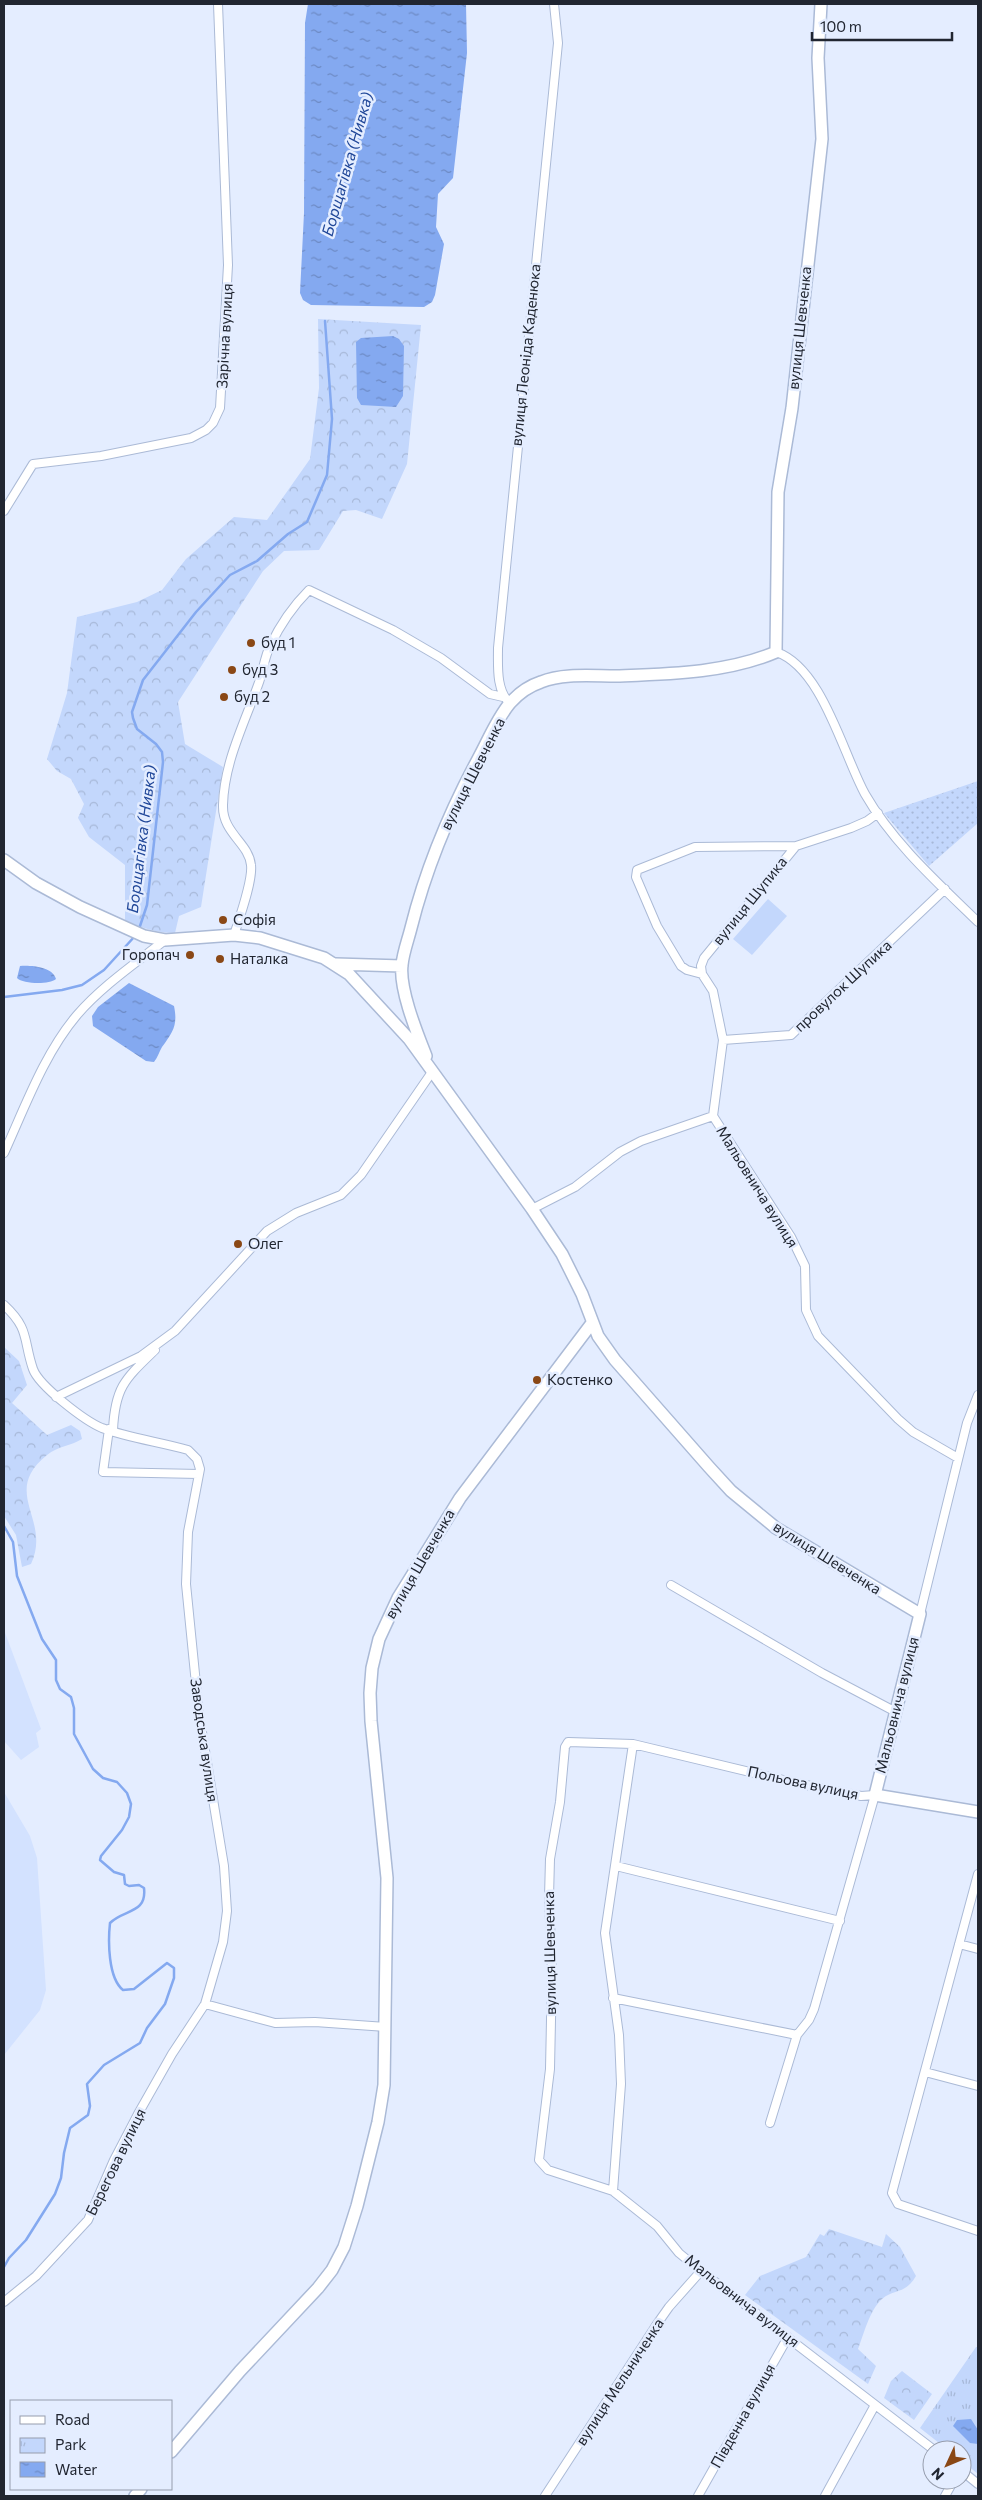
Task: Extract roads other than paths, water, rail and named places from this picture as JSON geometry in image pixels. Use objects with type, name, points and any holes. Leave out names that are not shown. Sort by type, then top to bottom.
[{"type":"street","name":"Зарічна вулиця","points":[[4,511],[33,464],[101,456],[191,438],[206,430],[213,423],[220,408],[228,265],[218,4]]},
{"type":"street","name":"вулиця Леоніда Каденюка","points":[[507,700],[499,675],[498,648],[558,43],[554,4]]},
{"type":"street","name":"вулиця Шевченка","points":[[432,1072],[407,998],[402,966],[419,896],[435,850],[458,796],[497,723],[507,700],[542,681],[570,677],[659,674],[726,667],[757,660],[776,652],[778,492],[795,382],[822,139],[818,58],[821,4]]},
{"type":"street","points":[[234,935],[251,865],[244,849],[228,827],[224,817],[223,805],[228,769],[237,739],[264,670],[269,648],[294,606],[309,590],[393,630],[441,658],[490,694],[507,700]]},
{"type":"street","points":[[776,652],[798,664],[809,677],[865,794],[878,813],[915,858],[978,922]]},
{"type":"street","name":"вулиця Шупика","points":[[702,974],[701,966],[704,958],[796,846],[851,828],[867,821],[878,813]]},
{"type":"street","points":[[532,1208],[575,1187],[620,1152],[642,1141],[713,1116],[723,1040],[713,990],[702,974],[687,970],[681,966],[657,926],[636,877],[637,870],[695,847],[796,846]]},
{"type":"street","name":"вулиця Шевченка","points":[[4,860],[36,883],[124,928],[144,936],[165,940],[234,935],[287,944],[336,964],[402,966]]},
{"type":"street","name":"провулок Шупика","points":[[723,1040],[791,1035],[945,889]]},
{"type":"street","points":[[4,1153],[58,1042],[76,1016],[95,997],[165,940]]},
{"type":"street","name":"вулиця Шевченка","points":[[336,964],[380,1006],[409,1039],[532,1208],[573,1276],[592,1323],[615,1360],[731,1491],[776,1528],[920,1614]]},
{"type":"street","points":[[4,1305],[19,1322],[25,1333],[33,1370],[56,1397],[101,1428],[111,1430],[188,1450],[197,1459],[199,1474],[102,1472],[111,1430],[116,1396],[123,1383],[175,1331],[267,1231],[284,1219],[329,1200],[348,1189],[360,1175],[432,1072]]},
{"type":"street","name":"Мальовнича вулиця","points":[[713,1116],[791,1237],[805,1266],[806,1310],[818,1336],[905,1426],[958,1458]]},
{"type":"street","name":"вулиця Шевченка","points":[[172,2451],[240,2371],[318,2288],[332,2270],[344,2247],[358,2206],[378,2122],[384,2085],[387,1878],[371,1721],[370,1693],[372,1668],[380,1639],[398,1598],[460,1498],[592,1323]]},
{"type":"street","points":[[56,1397],[140,1356],[175,1331]]},
{"type":"street","points":[[920,1614],[967,1423],[978,1395]]},
{"type":"street","name":"Заводська вулиця","points":[[199,1474],[188,1532],[186,1584],[199,1714],[224,1866],[227,1911],[223,1942],[205,2004]]},
{"type":"street","points":[[671,1585],[822,1673],[896,1712]]},
{"type":"street","name":"Мальовнича вулиця","points":[[875,1795],[920,1614]]},
{"type":"street","name":"вулиця Шевченка","points":[[546,2109],[552,2022],[550,1859],[560,1802],[565,1747],[570,1741]]},
{"type":"street","name":"Польова вулиця","points":[[570,1741],[633,1744],[796,1783],[862,1796],[875,1795],[814,2009],[809,2020],[797,2035],[770,2123]]},
{"type":"street","points":[[613,2191],[621,2084],[620,2035],[613,1998],[605,1933],[633,1744]]},
{"type":"street","points":[[875,1795],[978,1812]]},
{"type":"street","points":[[616,1866],[840,1921]]},
{"type":"street","points":[[978,1874],[893,2197],[898,2204],[978,2231]]},
{"type":"street","points":[[959,1944],[978,1949]]},
{"type":"street","points":[[613,1998],[797,2035]]},
{"type":"street","points":[[205,2004],[275,2023],[315,2022],[386,2027]]},
{"type":"street","name":"Берегова вулиця","points":[[4,2302],[36,2276],[88,2220],[114,2160],[138,2114],[172,2054],[205,2004]]},
{"type":"street","points":[[925,2072],[978,2086]]},
{"type":"street","name":"Мальовнича вулиця","points":[[546,2109],[538,2153],[543,2166],[558,2174],[613,2191],[657,2226],[679,2253],[701,2271],[922,2441]]},
{"type":"street","name":"вулиця Мельниченка","points":[[546,2496],[657,2324],[669,2307],[701,2271]]},
{"type":"street","name":"Південна вулиця","points":[[698,2496],[788,2337]]},
{"type":"street","points":[[824,2496],[875,2405]]},
{"type":"water","points":[[308,4],[466,4],[467,53],[453,178],[438,194],[436,227],[444,244],[435,295],[432,302],[424,307],[311,305],[303,300],[300,293],[304,213],[305,23]]},
{"type":"water","points":[[393,336],[399,339],[404,346],[403,396],[396,407],[361,405],[357,398],[356,342],[361,338]]},
{"type":"water","points":[[20,966],[46,969],[56,979],[42,983],[30,983],[20,980],[17,978]]},
{"type":"water","points":[[129,983],[174,1006],[174,1028],[154,1062],[146,1061],[93,1026],[92,1016],[98,1007]]},
{"type":"water","points":[[971,2419],[978,2430],[978,2444],[972,2443],[972,2440],[967,2440],[953,2426],[957,2420]]},
{"type":"waterway","name":"Борщагівка (Нивка)","points":[[139,929],[147,905],[163,762],[162,752],[156,744],[137,729],[132,712],[143,680],[196,612],[230,575],[257,561],[288,534],[307,522],[327,475],[332,419],[325,321]]},
{"type":"waterway","name":"Борщагівка (Нивка)","points":[[4,997],[62,990],[82,985],[104,970],[135,936]]},
{"type":"waterway","name":"Борщагівка (Нивка)","points":[[4,1526],[13,1542],[17,1576],[42,1639],[56,1660],[56,1680],[60,1689],[71,1697],[74,1708],[74,1734],[93,1769],[103,1778],[117,1782],[127,1793],[131,1804],[129,1817],[122,1830],[101,1856],[100,1860],[114,1872],[124,1875],[125,1884],[129,1886],[139,1885],[144,1888],[144,1896],[138,1907],[110,1923],[109,1949],[114,1977],[123,1990],[134,1989],[167,1963],[174,1968],[174,1978],[165,2004],[147,2028],[140,2043],[104,2065],[87,2084],[90,2106],[88,2115],[70,2128],[61,2178],[55,2194],[26,2240],[9,2258],[4,2267]]},
{"type":"place","name":"буд 1","points":[[251,643]]},
{"type":"place","name":"буд 3","points":[[232,670]]},
{"type":"place","name":"буд 2","points":[[224,697]]},
{"type":"place","name":"Софія","points":[[223,920]]},
{"type":"place","name":"Горопач","points":[[190,955]]},
{"type":"place","name":"Наталка","points":[[220,959]]},
{"type":"place","name":"Олег","points":[[238,1244]]},
{"type":"place","name":"Костенко","points":[[537,1380]]}]
